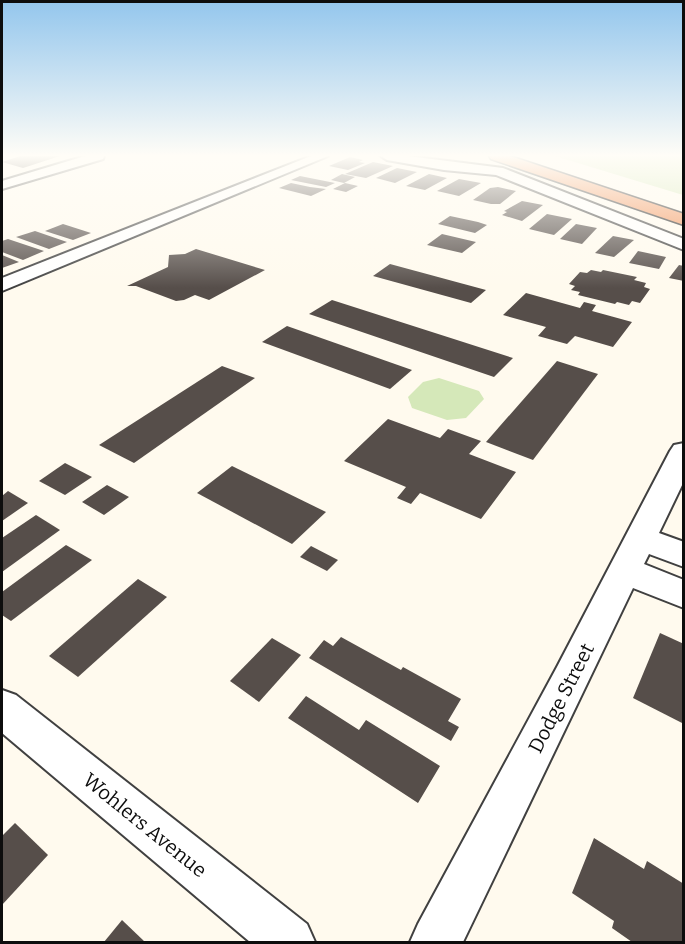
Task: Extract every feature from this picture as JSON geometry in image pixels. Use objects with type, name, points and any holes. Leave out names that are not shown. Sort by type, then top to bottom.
[{"type":"highway","points":[[619,200],[684,220]]},
{"type":"highway","points":[[666,200],[684,206]]},
{"type":"street","points":[[2,285],[213,200]]},
{"type":"street","points":[[581,200],[684,245]]},
{"type":"street","name":"Dodge Street","points":[[436,942],[684,451]]},
{"type":"street","points":[[633,554],[684,555]]},
{"type":"street","points":[[633,554],[684,595]]},
{"type":"street","name":"Wohlers Avenue","points":[[2,708],[289,942]]},
{"type":"green space","points":[[439,378],[479,391],[484,399],[466,418],[447,420],[412,408],[408,397],[423,382]]},
{"type":"building","points":[[473,200],[505,200],[500,204]]},
{"type":"building","points":[[522,201],[543,205],[522,221],[502,215],[507,212],[504,211]]},
{"type":"building","points":[[547,214],[572,219],[554,235],[529,229]]},
{"type":"building","points":[[450,216],[487,225],[475,233],[438,224]]},
{"type":"building","points":[[63,224],[91,233],[73,240],[45,231]]},
{"type":"building","points":[[576,224],[597,228],[582,244],[560,239]]},
{"type":"building","points":[[35,231],[67,242],[49,249],[16,237]]},
{"type":"building","points":[[442,234],[476,242],[462,253],[427,245]]},
{"type":"building","points":[[613,236],[634,240],[614,257],[595,253]]},
{"type":"building","points":[[8,239],[44,251],[23,260],[2,252],[2,241]]},
{"type":"building","points":[[196,249],[265,270],[209,300],[195,295],[176,301],[136,286],[127,286],[168,267],[169,255],[185,254]]},
{"type":"building","points":[[638,251],[666,257],[659,269],[629,263]]},
{"type":"building","points":[[2,255],[19,262],[2,268]]},
{"type":"building","points":[[390,264],[486,290],[471,303],[373,276]]},
{"type":"building","points":[[679,265],[684,266],[684,281],[669,278]]},
{"type":"building","points":[[591,270],[601,272],[603,270],[637,277],[634,280],[646,283],[644,287],[650,289],[640,303],[632,301],[629,305],[578,295],[580,292],[571,290],[575,286],[569,284],[580,272],[587,273]]},
{"type":"building","points":[[526,293],[580,308],[584,302],[596,305],[592,311],[632,322],[613,347],[575,336],[567,344],[538,336],[546,327],[503,315]]},
{"type":"building","points":[[332,300],[513,358],[494,377],[309,314]]},
{"type":"building","points":[[287,326],[412,370],[390,389],[262,342]]},
{"type":"building","points":[[557,361],[598,374],[533,460],[486,442]]},
{"type":"building","points":[[222,366],[255,378],[134,463],[99,445]]},
{"type":"building","points":[[388,419],[440,438],[448,429],[481,441],[469,454],[516,472],[481,519],[420,493],[411,504],[397,498],[406,487],[344,461]]},
{"type":"building","points":[[65,463],[92,477],[65,495],[39,481]]},
{"type":"building","points":[[232,466],[326,512],[292,544],[197,493]]},
{"type":"building","points":[[107,485],[129,497],[104,515],[82,502]]},
{"type":"building","points":[[8,491],[28,503],[2,521],[2,496]]},
{"type":"building","points":[[36,515],[60,530],[2,572],[2,538]]},
{"type":"building","points":[[66,545],[92,560],[11,621],[2,615],[2,592]]},
{"type":"building","points":[[311,546],[338,560],[327,571],[300,557]]},
{"type":"building","points":[[138,579],[167,597],[78,677],[49,656]]},
{"type":"building","points":[[660,633],[684,644],[684,724],[633,698]]},
{"type":"building","points":[[341,637],[401,670],[403,667],[461,699],[448,721],[459,727],[451,741],[309,658],[324,640],[333,646]]},
{"type":"building","points":[[272,638],[301,655],[259,702],[230,681]]},
{"type":"building","points":[[306,696],[359,730],[366,720],[440,766],[418,803],[288,718]]},
{"type":"building","points":[[15,823],[48,855],[2,905],[2,836]]},
{"type":"building","points":[[594,838],[644,869],[647,861],[684,884],[684,942],[632,942],[612,928],[614,921],[572,893]]},
{"type":"building","points":[[122,920],[145,942],[104,942]]}]
